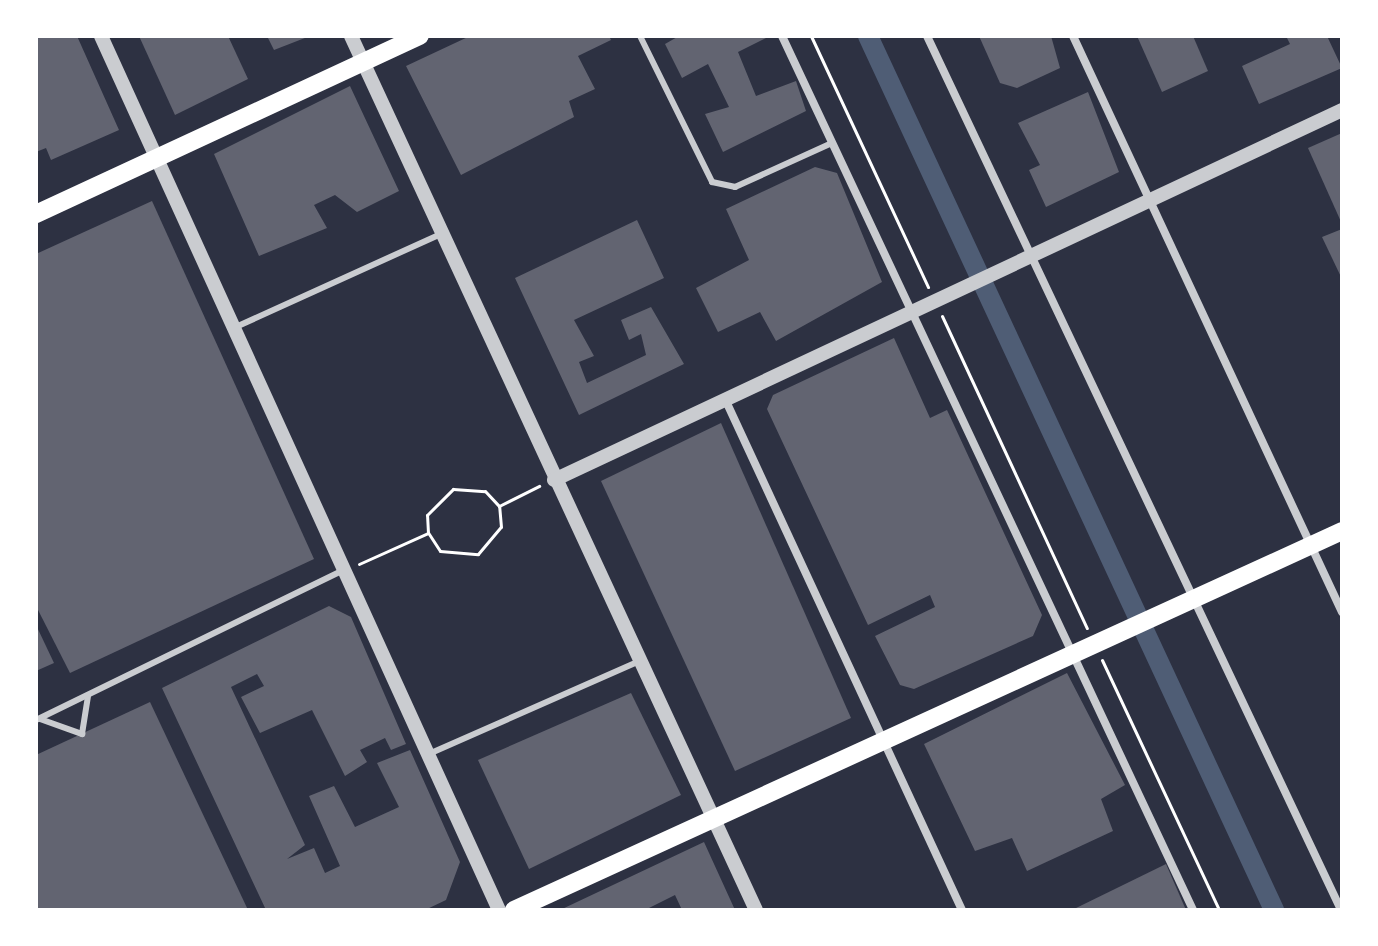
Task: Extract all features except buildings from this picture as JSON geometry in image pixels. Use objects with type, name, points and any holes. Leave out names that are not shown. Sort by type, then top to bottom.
[{"type":"main road","points":[[36,214],[420,36]]},
{"type":"main road","points":[[514,910],[1071,651],[1342,531]]},
{"type":"street","points":[[101,36],[349,568],[499,910]]},
{"type":"street","points":[[351,36],[439,235],[756,910]]},
{"type":"street","points":[[782,36],[1193,910]]},
{"type":"street","points":[[927,36],[1341,910]]},
{"type":"street","points":[[1073,36],[1342,612]]},
{"type":"street","points":[[554,480],[1342,110]]},
{"type":"street","points":[[725,398],[962,910]]},
{"type":"lane","points":[[640,36],[712,182],[735,187],[832,143]]},
{"type":"lane","points":[[238,326],[439,235]]},
{"type":"lane","points":[[38,720],[349,568]]},
{"type":"lane","points":[[431,753],[640,661]]},
{"type":"lane","points":[[38,720],[82,734],[88,696]]},
{"type":"path","points":[[811,36],[1219,910]]},
{"type":"path","points":[[499,506],[554,480]]},
{"type":"path","points":[[453,489],[485,491],[499,506],[501,527],[478,554],[440,551],[428,533],[427,515],[453,489]]},
{"type":"path","points":[[349,568],[428,533]]},
{"type":"waterway","points":[[868,36],[1274,910]]}]
